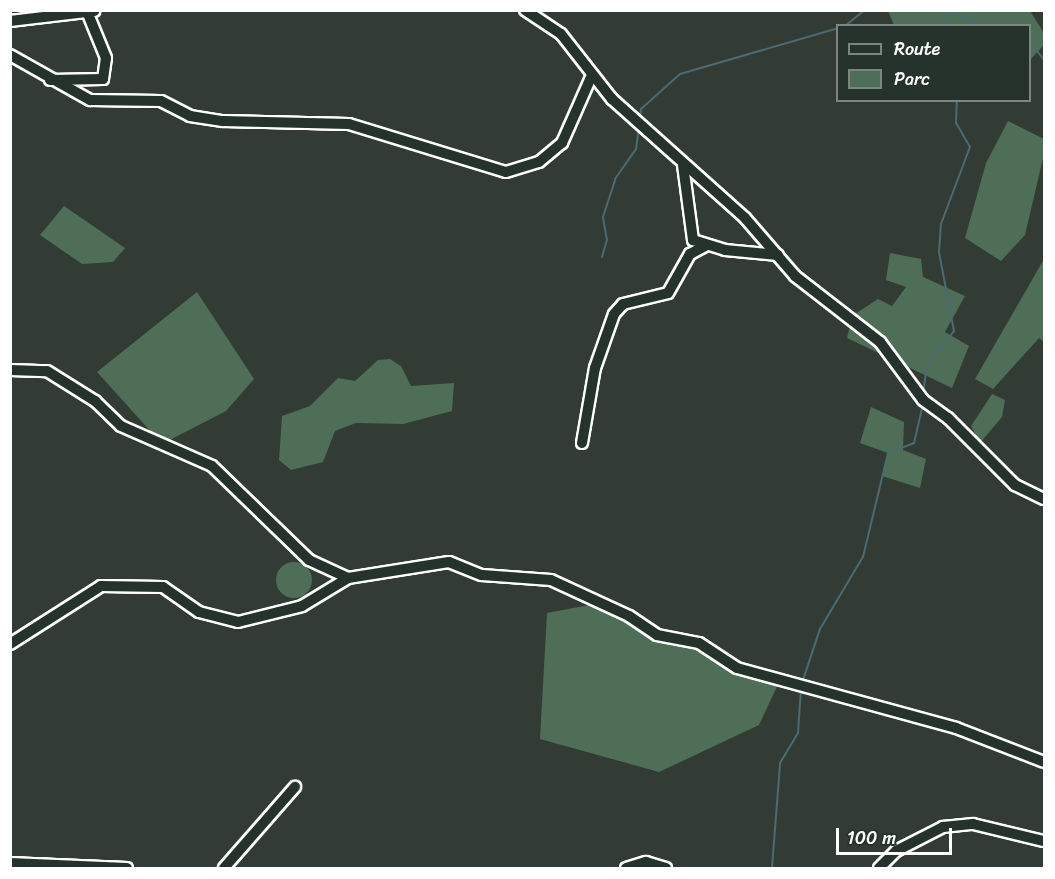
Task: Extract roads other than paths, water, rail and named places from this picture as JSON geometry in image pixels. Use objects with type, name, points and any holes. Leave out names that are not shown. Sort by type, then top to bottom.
[{"type":"street","points":[[525,10],[561,34],[592,75],[778,255],[800,281],[880,342],[923,400],[948,418],[1000,471],[1044,499]]},
{"type":"street","points":[[10,21],[92,12],[106,58],[103,80],[49,80]]},
{"type":"street","points":[[10,55],[49,80],[90,100],[160,101],[190,116],[349,124],[506,172],[538,162],[562,143],[592,75]]},
{"type":"street","points":[[681,159],[688,235],[705,246],[778,255]]},
{"type":"street","points":[[582,443],[593,375],[614,314],[623,304],[668,293],[690,254],[705,246]]},
{"type":"street","points":[[10,370],[47,371],[95,401],[121,426],[212,466],[309,560],[348,578]]},
{"type":"street","points":[[10,644],[101,586],[163,587],[199,612],[238,622],[303,606],[348,578],[388,575],[433,561],[482,575],[541,578],[629,616],[657,635],[699,643],[737,668],[956,728],[1044,762]]},
{"type":"street","points":[[224,868],[295,787]]},
{"type":"street","points":[[879,868],[896,851],[943,827],[973,824],[1044,841]]},
{"type":"street","points":[[10,862],[127,868]]},
{"type":"street","points":[[626,868],[646,862],[666,868]]},
{"type":"waterway","points":[[848,24],[865,10]]},
{"type":"waterway","points":[[947,10],[981,24]]},
{"type":"waterway","points":[[946,11],[949,24]]},
{"type":"waterway","points":[[640,119],[641,109],[680,74],[836,29]]},
{"type":"waterway","points":[[1031,43],[1044,60]]},
{"type":"waterway","points":[[923,392],[927,366],[954,331],[939,252],[941,224],[970,147],[956,123],[957,102]]},
{"type":"waterway","points":[[602,257],[607,240],[603,217],[615,179],[636,149],[639,128]]},
{"type":"waterway","points":[[802,683],[820,629],[863,557],[888,453],[914,443],[923,404]]},
{"type":"waterway","points":[[772,868],[780,763],[798,733],[801,688]]}]
